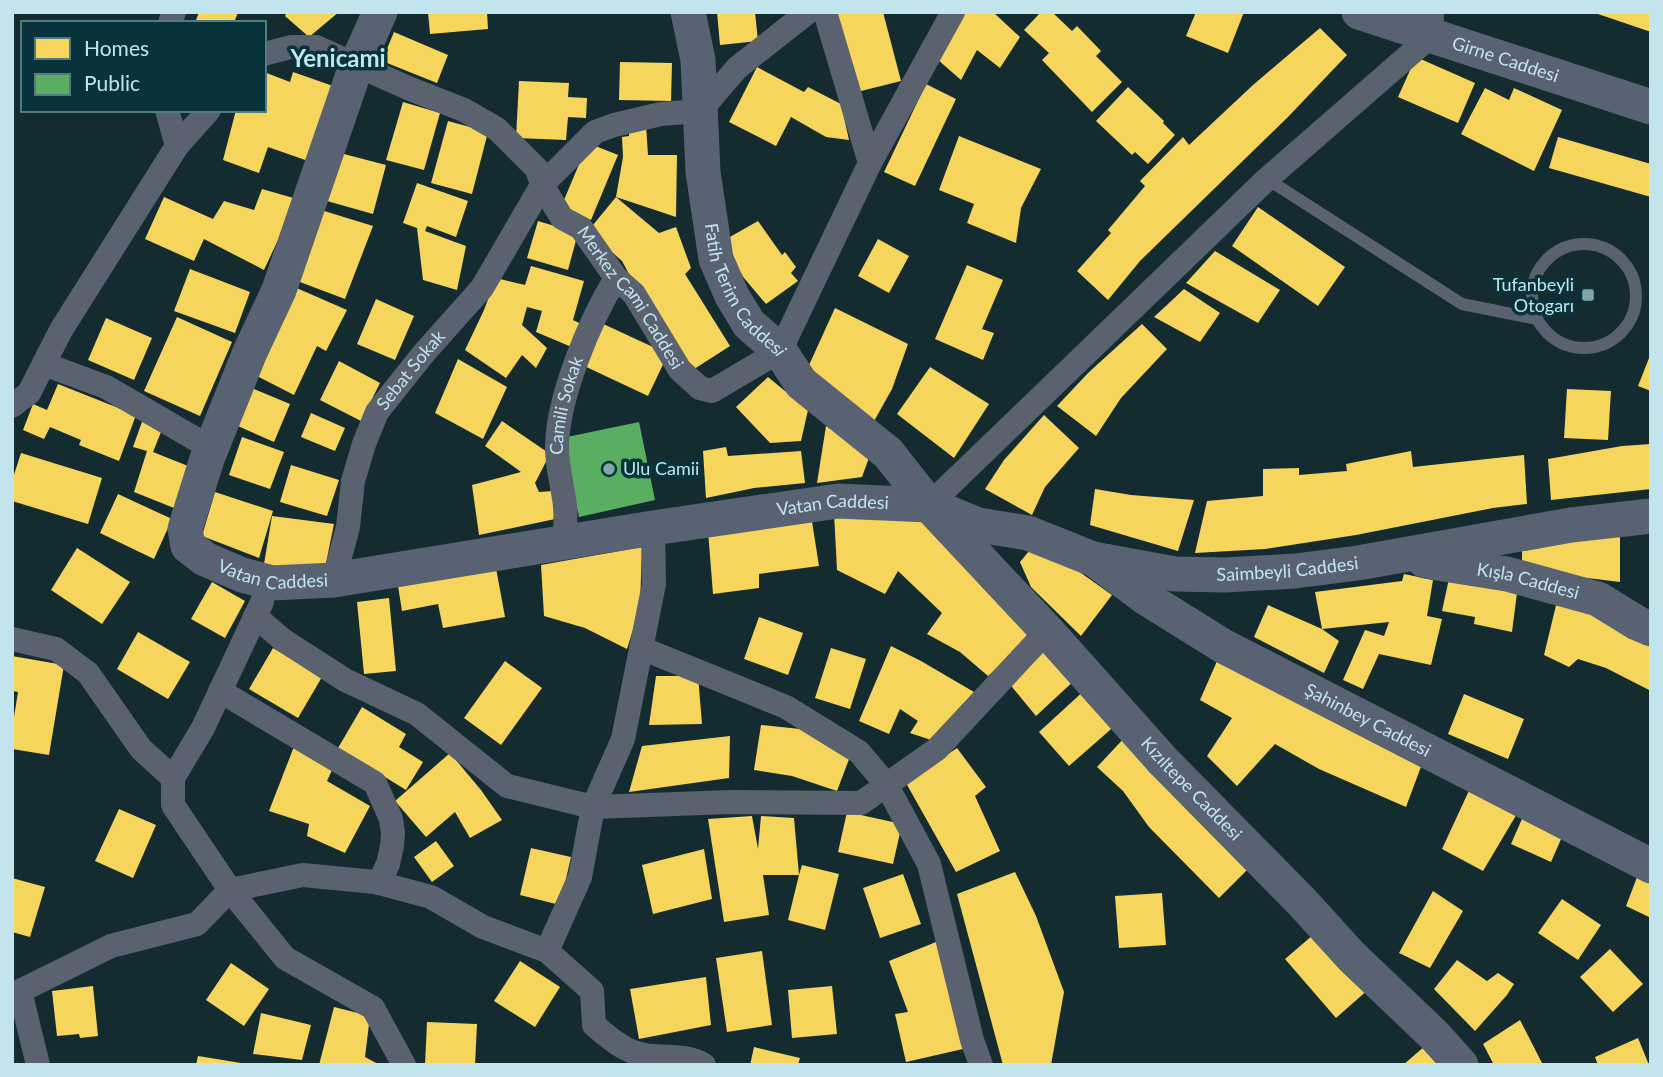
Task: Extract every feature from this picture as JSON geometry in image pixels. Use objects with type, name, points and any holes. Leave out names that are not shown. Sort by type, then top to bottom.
[{"type":"street","name":"Vatan Caddesi","points":[[380,12],[356,66],[279,290],[250,352],[211,448],[184,529],[188,546],[205,559],[242,575],[272,583],[334,580],[838,501],[929,505]]},
{"type":"street","name":"Fatih Terim Caddesi","points":[[688,12],[698,60],[703,172],[716,259],[732,296],[749,324],[780,351],[801,383],[888,453],[929,505]]},
{"type":"street","points":[[700,111],[737,68],[808,12]]},
{"type":"street","points":[[825,12],[870,163]]},
{"type":"street","points":[[780,351],[870,163],[953,12]]},
{"type":"street","name":"Girne Caddesi","points":[[1359,12],[1431,24],[1651,107]]},
{"type":"street","points":[[929,505],[1431,24]]},
{"type":"street","name":"Merkez Cami Caddesi","points":[[266,53],[291,47],[316,47],[464,110],[497,129],[537,169],[542,185],[562,218],[582,228],[616,278],[634,295],[680,370],[700,388],[712,391],[780,351]]},
{"type":"street","name":"Sebat Sokak","points":[[334,580],[348,527],[354,481],[364,444],[377,412],[424,353],[482,288],[542,185],[595,132],[661,114],[700,111]]},
{"type":"street","points":[[168,112],[177,146]]},
{"type":"street","points":[[12,406],[29,393],[61,330],[177,146],[207,112]]},
{"type":"street","name":"Camili Sokak","points":[[565,544],[565,506],[557,450],[558,427],[590,326],[616,278]]},
{"type":"street","points":[[44,364],[106,387],[211,448]]},
{"type":"street","name":"Saimbeyli Caddesi","points":[[929,505],[978,525],[1028,533],[1093,559],[1175,574],[1225,575],[1295,571],[1398,557],[1571,525],[1651,516]]},
{"type":"street","name":"Kızıltepe Caddesi","points":[[929,505],[1225,827],[1461,1065]]},
{"type":"street","points":[[547,951],[580,877],[593,807],[623,738],[654,584],[653,528]]},
{"type":"street","name":"Kışla Caddesi","points":[[1398,557],[1507,573],[1598,599],[1651,629]]},
{"type":"street","name":"Şahinbey Caddesi","points":[[1093,559],[1146,598],[1223,646],[1651,866]]},
{"type":"street","points":[[272,583],[203,728],[173,778],[173,805],[230,890],[285,958],[373,1008],[404,1065]]},
{"type":"street","points":[[255,616],[283,640],[345,680],[417,714],[507,786],[593,807],[731,802],[861,803],[937,749],[1047,631]]},
{"type":"street","points":[[12,639],[56,649],[88,673],[141,749],[173,778]]},
{"type":"street","points":[[642,648],[786,707],[859,752],[886,785],[929,864],[972,1040],[981,1065]]},
{"type":"street","points":[[220,691],[374,783],[391,819],[393,833],[388,864],[379,883]]},
{"type":"street","points":[[38,1065],[16,993],[111,946],[197,924],[230,890],[303,875],[379,883],[431,897],[483,927],[547,951],[592,991],[594,1025],[613,1041],[642,1055],[685,1058],[704,1065]]},
{"type":"lane","points":[[1267,179],[1462,304],[1537,319],[1547,333],[1560,342],[1576,347],[1592,348],[1621,333],[1631,319],[1636,304],[1636,287],[1631,272],[1620,257],[1604,247],[1587,243],[1569,245],[1553,253],[1540,267],[1533,283],[1532,302],[1537,319]]},
{"type":"building: Homes","points":[[199,12],[238,12],[235,21],[196,21]]},
{"type":"building: Homes","points":[[287,12],[339,12],[309,37],[285,16]]},
{"type":"building: Homes","points":[[428,12],[487,12],[488,29],[430,34]]},
{"type":"building: Homes","points":[[717,12],[755,12],[758,41],[720,45]]},
{"type":"building: Homes","points":[[836,12],[883,12],[901,81],[857,92]]},
{"type":"building: Homes","points":[[964,12],[993,12],[1020,37],[1000,68],[977,50],[961,80],[937,59]]},
{"type":"building: Homes","points":[[1041,12],[1052,12],[1072,31],[1077,26],[1101,51],[1096,56],[1122,82],[1092,112],[1042,60],[1049,53],[1024,30]]},
{"type":"building: Homes","points":[[1196,12],[1244,12],[1228,53],[1186,36]]},
{"type":"building: Homes","points":[[1651,12],[1651,32],[1595,13]]},
{"type":"building: Homes","points":[[1320,28],[1347,55],[1288,117],[1140,261],[1108,300],[1077,271],[1111,233],[1108,230],[1145,186],[1140,181],[1183,137],[1189,145],[1253,85]]},
{"type":"building: Homes","points":[[394,32],[448,55],[437,83],[382,61]]},
{"type":"building: Homes","points":[[1416,57],[1475,83],[1458,123],[1398,97]]},
{"type":"building: Homes","points":[[620,62],[672,63],[671,101],[619,100]]},
{"type":"building: Homes","points":[[757,67],[804,92],[808,87],[841,104],[849,140],[826,137],[791,117],[776,146],[729,122]]},
{"type":"building: Homes","points":[[293,72],[336,87],[311,162],[268,147],[259,173],[223,160],[235,112],[266,112],[266,73],[290,82]]},
{"type":"building: Homes","points":[[519,81],[569,83],[568,97],[587,98],[586,118],[568,117],[566,140],[516,138]]},
{"type":"building: Homes","points":[[926,84],[956,99],[915,186],[884,172]]},
{"type":"building: Homes","points":[[1128,87],[1175,135],[1148,164],[1135,152],[1132,155],[1096,121]]},
{"type":"building: Homes","points":[[1485,88],[1509,100],[1514,88],[1562,110],[1534,171],[1461,134]]},
{"type":"building: Homes","points":[[403,102],[440,113],[424,170],[386,160]]},
{"type":"building: Homes","points":[[448,121],[488,132],[472,194],[431,183]]},
{"type":"building: Homes","points":[[646,125],[648,155],[677,155],[676,217],[616,197],[623,157],[622,137],[629,136],[629,126]]},
{"type":"building: Homes","points":[[959,136],[1041,169],[1021,208],[1016,243],[967,223],[974,204],[939,190]]},
{"type":"building: Homes","points":[[1558,137],[1651,164],[1651,197],[1549,168]]},
{"type":"building: Homes","points":[[588,143],[618,155],[591,220],[561,207]]},
{"type":"building: Homes","points":[[340,153],[386,165],[373,214],[327,201]]},
{"type":"building: Homes","points":[[417,183],[468,201],[456,237],[427,226],[425,231],[466,246],[457,290],[423,280],[417,228],[403,223]]},
{"type":"building: Homes","points":[[262,189],[297,199],[264,270],[204,239],[194,261],[145,239],[164,197],[213,219],[224,201],[254,210]]},
{"type":"building: Homes","points":[[616,197],[659,233],[676,227],[691,268],[685,274],[730,346],[688,373],[622,261],[588,231]]},
{"type":"building: Homes","points":[[1258,207],[1345,267],[1318,306],[1232,246]]},
{"type":"building: Homes","points":[[321,210],[373,226],[345,299],[292,279]]},
{"type":"building: Homes","points":[[538,221],[578,233],[568,270],[527,258]]},
{"type":"building: Homes","points":[[758,221],[782,255],[785,252],[796,267],[791,273],[798,281],[766,304],[744,278],[721,242]]},
{"type":"building: Homes","points":[[878,239],[909,256],[889,293],[858,276]]},
{"type":"building: Homes","points":[[1215,251],[1280,290],[1258,323],[1186,283]]},
{"type":"building: Homes","points":[[967,265],[1003,280],[982,329],[994,333],[983,360],[935,339]]},
{"type":"building: Homes","points":[[531,266],[584,281],[573,320],[581,324],[574,348],[536,332],[542,311],[527,307],[522,325],[547,348],[536,368],[522,355],[506,378],[465,350],[496,278],[525,285]]},
{"type":"building: Homes","points":[[190,269],[250,292],[235,333],[174,311]]},
{"type":"building: Homes","points":[[292,286],[347,310],[326,351],[317,346],[294,395],[255,375]]},
{"type":"building: Homes","points":[[1184,289],[1220,313],[1200,342],[1154,317]]},
{"type":"building: Homes","points":[[376,299],[414,316],[395,360],[357,344]]},
{"type":"building: Homes","points":[[835,308],[908,344],[892,389],[873,423],[804,376]]},
{"type":"building: Homes","points":[[177,317],[232,342],[200,416],[144,391]]},
{"type":"building: Homes","points":[[106,318],[152,338],[134,380],[88,360]]},
{"type":"building: Homes","points":[[599,322],[668,354],[648,396],[580,364]]},
{"type":"building: Homes","points":[[1142,324],[1167,349],[1121,398],[1096,436],[1057,406],[1089,372]]},
{"type":"building: Homes","points":[[1651,353],[1651,391],[1638,386]]},
{"type":"building: Homes","points":[[458,359],[507,387],[483,439],[435,413]]},
{"type":"building: Homes","points":[[339,361],[380,383],[361,421],[320,400]]},
{"type":"building: Homes","points":[[930,367],[989,404],[954,458],[897,414]]},
{"type":"building: Homes","points":[[768,377],[808,410],[801,441],[770,443],[736,407]]},
{"type":"building: Homes","points":[[58,384],[136,415],[119,461],[79,445],[81,440],[50,427],[44,439],[23,430],[33,404],[47,410]]},
{"type":"building: Homes","points":[[247,386],[290,404],[274,442],[231,423]]},
{"type":"building: Homes","points":[[1567,389],[1611,391],[1608,440],[1564,438]]},
{"type":"building: Homes","points":[[311,413],[345,428],[335,451],[301,437]]},
{"type":"building: Homes","points":[[1044,415],[1079,448],[1045,487],[1032,515],[985,489],[1004,460]]},
{"type":"building: Homes","points":[[143,419],[163,427],[153,452],[188,466],[174,508],[134,492],[147,451],[133,447]]},
{"type":"building: Homes","points":[[502,421],[550,454],[535,483],[539,492],[553,491],[555,519],[479,535],[472,485],[521,472],[485,446]]},
{"type":"building: Homes","points":[[826,426],[870,455],[862,477],[817,483]]},
{"type":"building: Homes","points":[[242,437],[284,452],[270,489],[229,475]]},
{"type":"building: Homes","points":[[1651,444],[1651,489],[1551,500],[1548,459],[1622,446]]},
{"type":"building: Homes","points":[[726,447],[728,456],[801,451],[805,483],[754,488],[706,498],[703,451]]},
{"type":"building: Homes","points":[[1411,451],[1413,467],[1524,455],[1527,504],[1265,549],[1195,553],[1207,501],[1263,496],[1263,469],[1299,468],[1299,475],[1347,471],[1346,464]]},
{"type":"building: Homes","points":[[21,453],[102,478],[88,524],[12,501],[12,481]]},
{"type":"building: Homes","points":[[291,465],[339,480],[327,516],[280,502]]},
{"type":"building: Homes","points":[[1095,489],[1194,500],[1178,551],[1090,525]]},
{"type":"building: Homes","points":[[215,492],[273,511],[259,558],[202,536]]},
{"type":"building: Homes","points":[[118,494],[172,519],[154,559],[100,533]]},
{"type":"building: Homes","points":[[834,513],[925,513],[1037,633],[988,676],[960,652],[927,634],[942,613],[898,571],[885,594],[837,570]]},
{"type":"building: Homes","points":[[811,515],[819,566],[759,574],[759,588],[713,594],[708,531]]},
{"type":"building: Homes","points":[[272,516],[334,524],[324,573],[264,564]]},
{"type":"building: Homes","points":[[1620,532],[1620,582],[1522,570],[1522,541]]},
{"type":"building: Homes","points":[[1034,545],[1043,546],[1112,595],[1081,636],[1031,587],[1020,562]]},
{"type":"building: Homes","points":[[642,547],[640,607],[627,649],[585,628],[544,616],[541,565]]},
{"type":"building: Homes","points":[[77,548],[130,582],[102,624],[51,590]]},
{"type":"building: Homes","points":[[496,568],[505,617],[443,628],[438,604],[402,611],[398,586]]},
{"type":"building: Homes","points":[[1404,574],[1433,580],[1427,616],[1442,619],[1431,665],[1379,654],[1363,689],[1343,680],[1365,630],[1384,636],[1389,622],[1322,629],[1315,592],[1402,581]]},
{"type":"building: Homes","points":[[1450,574],[1518,585],[1512,632],[1474,624],[1475,617],[1442,611]]},
{"type":"building: Homes","points":[[212,582],[245,601],[225,638],[191,619]]},
{"type":"building: Homes","points":[[1558,597],[1651,635],[1651,691],[1606,668],[1578,659],[1569,667],[1544,655]]},
{"type":"building: Homes","points":[[389,598],[396,671],[364,674],[357,602]]},
{"type":"building: Homes","points":[[1268,605],[1322,629],[1339,641],[1324,673],[1254,637]]},
{"type":"building: Homes","points":[[759,617],[803,633],[788,675],[744,659]]},
{"type":"building: Homes","points":[[138,632],[190,662],[168,699],[117,669]]},
{"type":"building: Homes","points":[[891,646],[974,692],[934,741],[910,733],[918,721],[900,709],[889,734],[859,721]]},
{"type":"building: Homes","points":[[1045,646],[1077,678],[1036,716],[1008,682]]},
{"type":"building: Homes","points":[[273,648],[322,677],[298,718],[249,689]]},
{"type":"building: Homes","points":[[831,648],[866,659],[850,709],[815,698]]},
{"type":"building: Homes","points":[[1221,652],[1425,756],[1406,807],[1319,769],[1275,744],[1237,786],[1207,756],[1232,718],[1200,700]]},
{"type":"building: Homes","points":[[12,656],[64,665],[49,755],[12,749],[18,692],[12,691]]},
{"type":"building: Homes","points":[[505,661],[542,688],[501,745],[464,718]]},
{"type":"building: Homes","points":[[656,676],[698,676],[702,724],[649,725]]},
{"type":"building: Homes","points":[[1087,688],[1118,723],[1069,766],[1039,732]]},
{"type":"building: Homes","points":[[1464,694],[1524,719],[1508,759],[1448,734]]},
{"type":"building: Homes","points":[[362,707],[406,734],[399,747],[423,762],[406,790],[338,748]]},
{"type":"building: Homes","points":[[761,725],[800,729],[851,754],[837,791],[792,776],[754,770]]},
{"type":"building: Homes","points":[[1127,735],[1254,863],[1219,898],[1149,827],[1123,791],[1097,767]]},
{"type":"building: Homes","points":[[730,736],[729,778],[629,792],[642,746]]},
{"type":"building: Homes","points":[[295,744],[334,766],[327,781],[370,806],[345,853],[307,836],[309,824],[269,811]]},
{"type":"building: Homes","points":[[957,748],[986,787],[975,796],[1000,851],[956,872],[906,783]]},
{"type":"building: Homes","points":[[450,753],[502,820],[470,838],[455,812],[426,837],[395,801]]},
{"type":"building: Homes","points":[[1473,782],[1521,807],[1483,871],[1442,849]]},
{"type":"building: Homes","points":[[119,809],[156,825],[133,878],[95,861]]},
{"type":"building: Homes","points":[[847,812],[902,824],[893,864],[838,852]]},
{"type":"building: Homes","points":[[1525,812],[1565,830],[1551,862],[1511,844]]},
{"type":"building: Homes","points":[[752,816],[758,849],[761,816],[794,818],[799,875],[763,875],[769,915],[724,922],[708,819]]},
{"type":"building: Homes","points":[[436,841],[454,866],[432,882],[414,857]]},
{"type":"building: Homes","points":[[531,848],[571,857],[560,905],[520,895]]},
{"type":"building: Homes","points":[[704,849],[712,899],[653,914],[642,865]]},
{"type":"building: Homes","points":[[802,865],[839,874],[825,930],[788,920]]},
{"type":"building: Homes","points":[[1015,872],[1036,916],[1064,992],[1051,1065],[1003,1065],[957,894]]},
{"type":"building: Homes","points":[[1639,872],[1651,877],[1651,918],[1626,906]]},
{"type":"building: Homes","points":[[903,874],[921,924],[880,938],[863,888]]},
{"type":"building: Homes","points":[[12,878],[45,887],[30,937],[12,932]]},
{"type":"building: Homes","points":[[1433,891],[1463,911],[1430,968],[1399,953]]},
{"type":"building: Homes","points":[[1162,893],[1166,945],[1119,948],[1115,896]]},
{"type":"building: Homes","points":[[1562,899],[1601,925],[1578,960],[1538,933]]},
{"type":"building: Homes","points":[[1320,929],[1370,988],[1336,1018],[1285,959]]},
{"type":"building: Homes","points":[[936,942],[963,1049],[906,1062],[895,1014],[908,1012],[889,961]]},
{"type":"building: Homes","points":[[1610,949],[1643,984],[1613,1012],[1580,977]]},
{"type":"building: Homes","points":[[762,951],[772,1025],[727,1032],[716,958]]},
{"type":"building: Homes","points":[[1457,960],[1487,981],[1498,973],[1514,984],[1475,1031],[1434,989]]},
{"type":"building: Homes","points":[[520,961],[560,987],[535,1027],[494,1001]]},
{"type":"building: Homes","points":[[231,963],[269,989],[244,1026],[206,1000]]},
{"type":"building: Homes","points":[[706,977],[711,1025],[639,1039],[630,989]]},
{"type":"building: Homes","points":[[93,986],[98,1036],[57,1036],[52,991]]},
{"type":"building: Homes","points":[[832,986],[837,1034],[792,1038],[788,990]]},
{"type":"building: Homes","points":[[334,1007],[370,1016],[365,1057],[380,1065],[319,1065]]},
{"type":"building: Homes","points":[[261,1013],[311,1025],[302,1060],[253,1054]]},
{"type":"building: Homes","points":[[1520,1020],[1542,1063],[1494,1065],[1483,1044]]},
{"type":"building: Homes","points":[[427,1022],[477,1024],[475,1065],[425,1065]]},
{"type":"building: Homes","points":[[1638,1038],[1649,1065],[1598,1065],[1595,1057]]},
{"type":"building: Homes","points":[[1425,1046],[1440,1065],[1403,1065]]},
{"type":"building: Homes","points":[[754,1047],[800,1058],[798,1065],[750,1065]]},
{"type":"building: Homes","points":[[198,1056],[241,1063],[241,1065],[196,1065]]},
{"type":"building: Public","name":"Ulu Camii","points":[[639,422],[655,500],[579,517],[562,438]]},
{"type":"place","name":"Tufanbeyli Otogarı","points":[[1588,295]]},
{"type":"place","name":"Ulu Camii","points":[[609,469]]},
{"type":"district","name":"Yenicami","points":[[338,59]]}]
